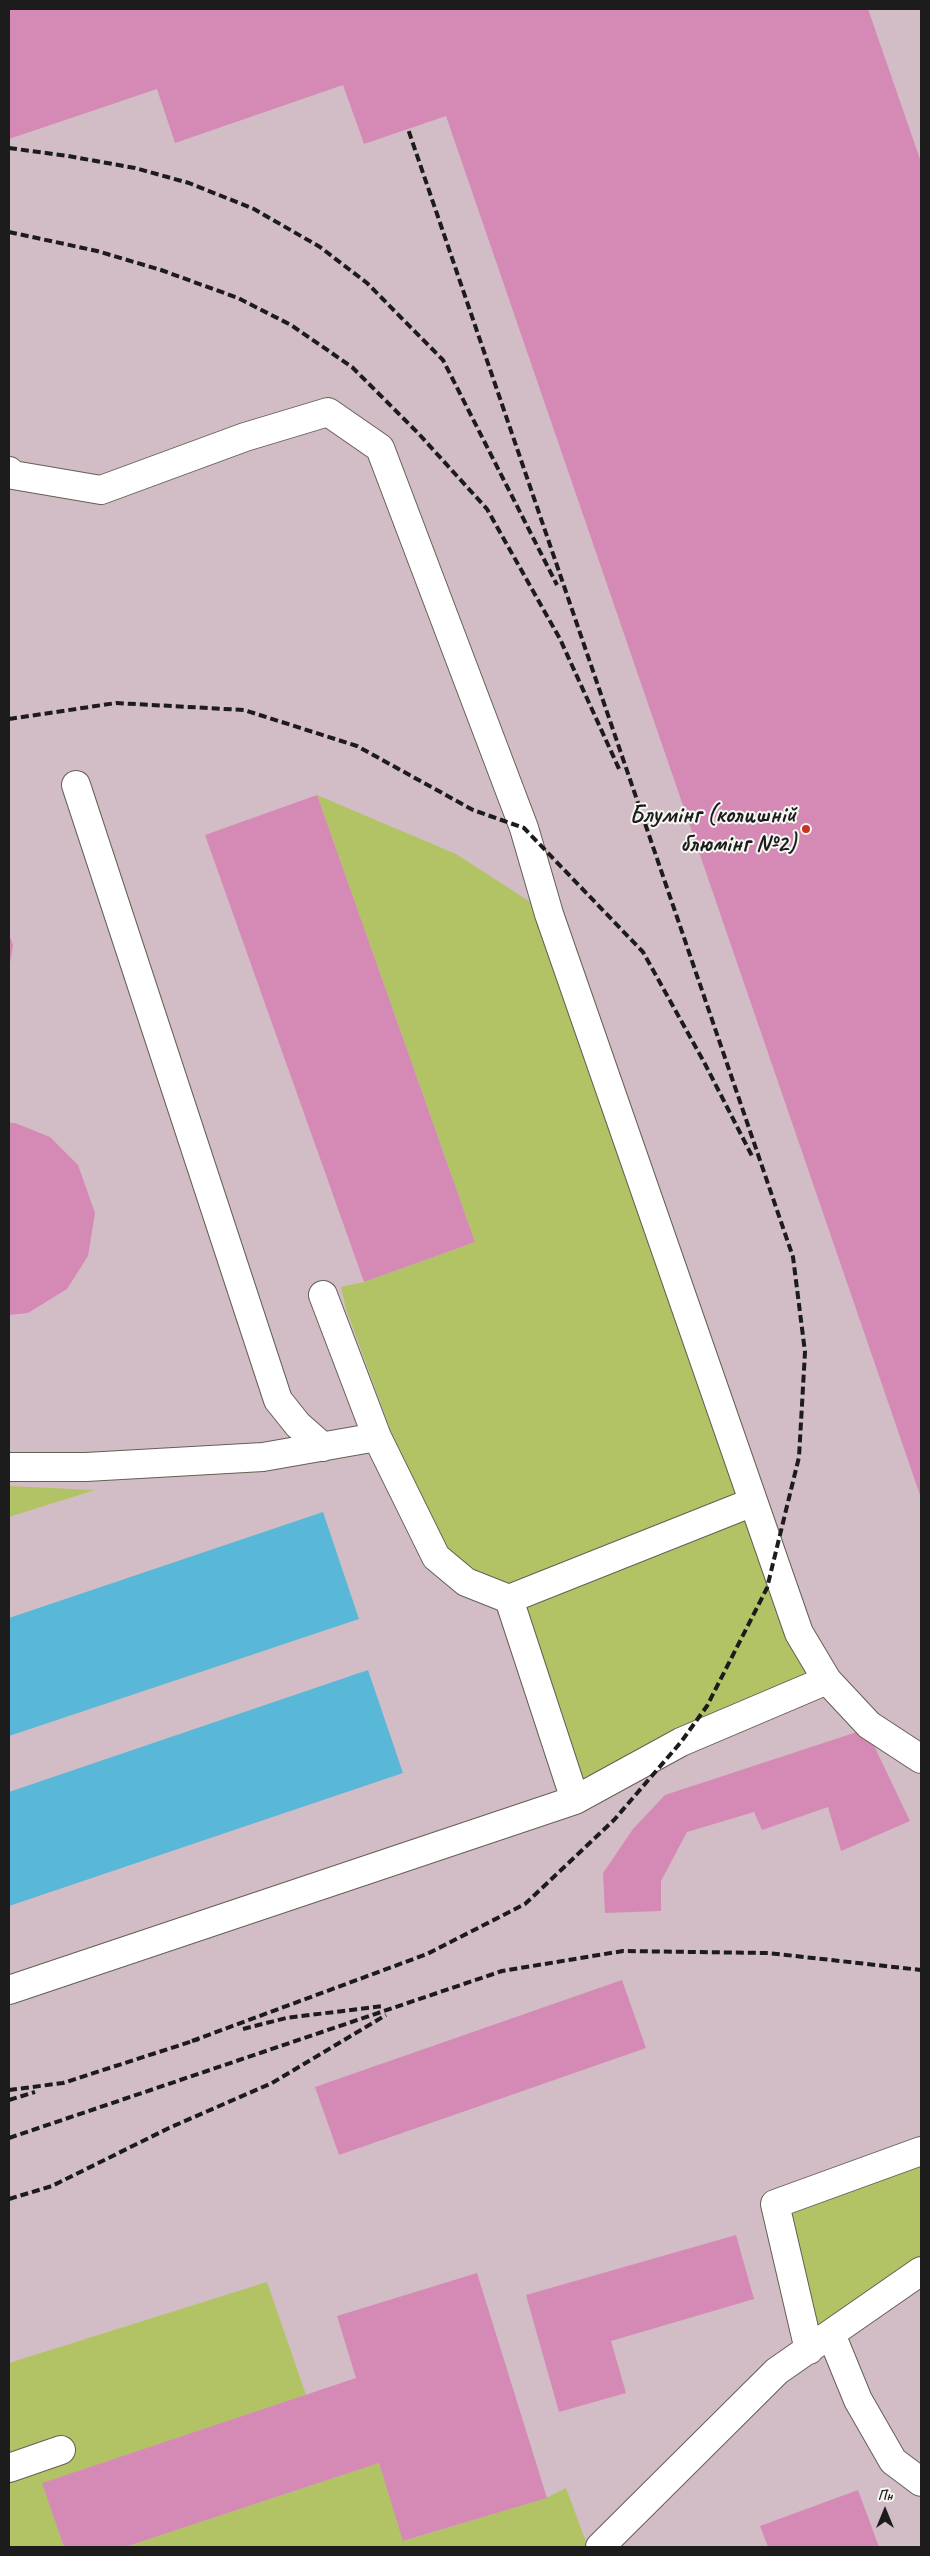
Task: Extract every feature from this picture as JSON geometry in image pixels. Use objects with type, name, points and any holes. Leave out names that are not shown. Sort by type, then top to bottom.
[{"type":"lane","points":[[9,471],[13,476],[101,490],[245,437],[328,412],[380,448],[524,828],[549,914],[799,1633],[827,1680],[869,1725],[921,1759]]},
{"type":"lane","points":[[76,784],[278,1400],[298,1425],[323,1447]]},
{"type":"lane","points":[[323,1295],[376,1437],[436,1557],[466,1582],[509,1599],[753,1502]]},
{"type":"lane","points":[[9,1467],[86,1467],[263,1457],[376,1437]]},
{"type":"lane","points":[[509,1599],[575,1800]]},
{"type":"lane","points":[[9,1990],[575,1800],[681,1742],[827,1680]]},
{"type":"lane","points":[[809,2350],[776,2204],[921,2151]]},
{"type":"lane","points":[[600,2547],[777,2371],[921,2271]]},
{"type":"lane","points":[[831,2334],[858,2400],[893,2461],[921,2482]]},
{"type":"lane","points":[[9,2468],[61,2450]]},
{"type":"shaded area","points":[[9,9],[921,9],[921,2547],[9,2547]]},
{"type":"green space","points":[[317,795],[456,854],[549,914],[827,1680],[575,1800],[509,1599],[445,1564],[400,1456],[346,1309],[341,1287],[364,1282],[475,1242]]},
{"type":"green space","points":[[9,1486],[95,1490],[9,1517]]},
{"type":"green space","points":[[921,2151],[921,2271],[809,2350],[775,2204]]},
{"type":"green space","points":[[267,2282],[306,2395],[43,2483],[64,2547],[9,2547],[9,2363]]},
{"type":"green space","points":[[379,2463],[404,2541],[546,2498],[566,2488],[588,2547],[125,2547]]},
{"type":"water","points":[[323,1512],[359,1619],[9,1736],[9,1618]]},
{"type":"water","points":[[368,1670],[403,1773],[9,1906],[9,1792]]},
{"type":"building","name":"Блумінг (колишній блюмінг №2)","points":[[9,9],[868,9],[921,162],[921,1498],[446,116],[364,144],[343,85],[175,143],[157,89],[9,139]]},
{"type":"building","points":[[317,795],[475,1242],[364,1282],[205,835]]},
{"type":"building","points":[[9,934],[13,945],[10,963],[9,963]]},
{"type":"building","points":[[9,1123],[15,1123],[50,1137],[78,1165],[95,1213],[88,1256],[67,1289],[28,1313],[9,1315]]},
{"type":"building","points":[[866,1729],[910,1821],[841,1851],[828,1807],[762,1830],[754,1812],[687,1832],[661,1881],[661,1911],[605,1913],[603,1873],[633,1829],[665,1795]]},
{"type":"building","points":[[622,1980],[646,2048],[339,2155],[315,2087]]},
{"type":"building","points":[[736,2235],[754,2299],[611,2341],[626,2393],[559,2412],[526,2295]]},
{"type":"building","points":[[477,2273],[547,2498],[403,2541],[379,2463],[125,2547],[64,2547],[42,2483],[356,2378],[337,2316]]},
{"type":"building","points":[[858,2490],[879,2547],[768,2547],[760,2526]]},
{"type":"railway","points":[[192,2041],[427,1954],[525,1904],[614,1820],[681,1742],[707,1706],[767,1588],[799,1457],[805,1352],[793,1257],[408,129]]},
{"type":"railway","points":[[9,148],[135,168],[189,183],[254,209],[320,247],[367,283],[443,360],[557,585]]},
{"type":"railway","points":[[9,232],[97,251],[161,270],[238,298],[291,325],[352,367],[418,433],[487,509],[560,639],[620,771]]},
{"type":"railway","points":[[9,719],[116,703],[244,710],[357,746],[473,810],[524,828],[643,952],[704,1062],[752,1156]]},
{"type":"railway","points":[[9,2138],[502,1971],[623,1951],[768,1953],[921,1970]]},
{"type":"railway","points":[[243,2029],[286,2018],[383,2006]]},
{"type":"railway","points":[[9,2199],[52,2186],[169,2128],[272,2083],[386,2015]]},
{"type":"railway","points":[[9,2090],[63,2083],[199,2039]]},
{"type":"railway","points":[[9,2100],[35,2092]]},
{"type":"place","name":"Блумінг (колишній блюмінг №2)","points":[[806,829]]}]
